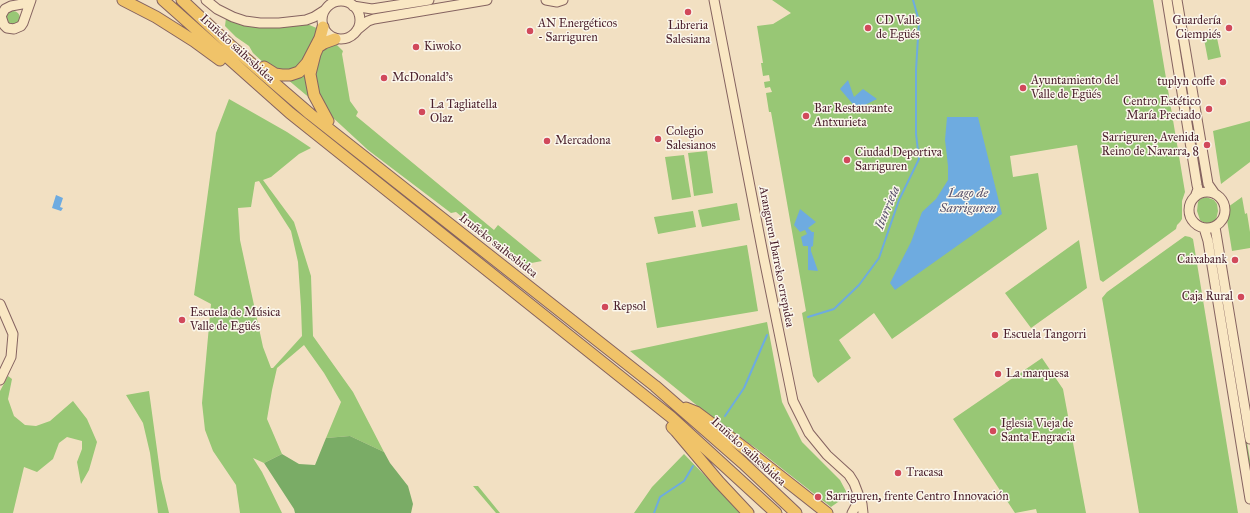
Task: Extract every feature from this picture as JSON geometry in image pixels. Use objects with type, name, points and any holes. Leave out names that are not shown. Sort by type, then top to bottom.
[{"type":"highway","points":[[123,0],[156,17],[194,41],[229,67],[264,97],[290,113]]},
{"type":"highway","name":"Iruñeko saihesbidea","points":[[163,0],[290,113],[671,417],[776,513]]},
{"type":"highway","name":"Iruñeko saihesbidea","points":[[182,0],[231,46],[310,114],[655,386],[743,463],[793,510]]},
{"type":"highway","points":[[189,0],[328,121],[629,360],[686,408],[747,462],[793,510]]},
{"type":"highway","points":[[263,66],[275,74],[290,75],[299,72],[307,63],[320,38],[323,26]]},
{"type":"highway","points":[[328,121],[314,96],[310,74],[318,47],[335,39]]},
{"type":"highway","points":[[554,325],[567,340],[676,431],[719,482],[748,513]]},
{"type":"highway","points":[[686,408],[696,412],[828,513]]},
{"type":"street","points":[[30,0],[23,23],[18,28],[10,29],[2,27],[1,16],[5,9],[30,0]]},
{"type":"street","points":[[206,0],[221,11],[245,21],[270,24],[306,20],[314,17],[335,2],[348,2],[353,6],[359,15],[360,20],[358,30]]},
{"type":"street","points":[[353,6],[372,9],[429,0]]},
{"type":"street","points":[[325,10],[322,19],[323,26],[327,33],[335,39],[340,40],[350,38],[368,21],[374,19],[487,0]]},
{"type":"street","points":[[546,0],[557,2],[563,0]]},
{"type":"street","name":"Aranguren Ibarreko errepidea","points":[[714,0],[765,266],[793,401],[809,433],[827,454],[849,475],[860,498],[863,513]]},
{"type":"street","points":[[1167,0],[1197,185],[1195,197],[1190,204],[1190,216],[1196,225],[1204,228],[1214,227],[1223,220],[1226,209],[1221,198],[1210,192],[1202,193],[1195,197]]},
{"type":"street","points":[[1177,0],[1208,184],[1215,194]]},
{"type":"street","points":[[15,6],[22,9],[25,16]]},
{"type":"street","points":[[306,20],[323,26]]},
{"type":"street","points":[[1214,227],[1250,439]]},
{"type":"street","points":[[1204,228],[1250,499]]},
{"type":"street","points":[[0,304],[14,334],[11,357],[0,380]]},
{"type":"street","points":[[852,513],[860,498]]},
{"type":"green space","points":[[772,0],[1153,0],[1185,192],[1182,201],[1182,219],[1177,225],[1176,229],[1103,282],[1100,280],[1077,145],[1010,156],[1013,177],[1038,173],[1047,229],[892,339],[874,313],[839,340],[851,358],[818,383],[813,376],[802,313],[806,311],[771,112],[769,112],[766,93],[772,92],[770,87],[765,88],[764,82],[770,81],[769,75],[763,76],[761,63],[763,63],[757,26],[773,24],[791,13]]},
{"type":"green space","points":[[1170,0],[1173,0],[1202,173],[1199,173]]},
{"type":"green space","points":[[10,11],[16,11],[20,15],[20,21],[16,25],[10,25],[6,21],[6,15]]},
{"type":"green space","points":[[226,18],[255,27],[278,28],[307,24],[319,29],[301,66],[282,72],[266,65],[253,53],[249,46],[236,37],[225,26]]},
{"type":"green space","points":[[1217,38],[1221,57],[1208,60],[1204,39]]},
{"type":"green space","points":[[336,44],[343,51],[342,54],[350,101],[358,112],[356,116],[494,230],[498,225],[542,261],[521,265],[456,212],[451,213],[368,150],[330,115],[314,85],[315,70],[319,55],[325,46]]},
{"type":"green space","points":[[305,71],[312,100],[287,79]]},
{"type":"green space","points":[[229,99],[287,132],[311,148],[299,154],[271,177],[263,180],[294,222],[311,276],[313,336],[353,392],[384,452],[350,436],[326,438],[341,402],[324,373],[304,345],[277,368],[272,390],[267,419],[282,454],[264,463],[253,458],[262,472],[282,513],[240,513],[236,485],[213,451],[205,430],[202,403],[211,304],[194,295],[216,133]],"holes":[[[259,181],[291,231],[298,262],[302,336],[273,368],[271,368],[263,347],[240,240],[238,208],[251,207],[255,182]]]},
{"type":"green space","points":[[1250,121],[1250,162],[1221,184],[1213,131]]},
{"type":"green space","points":[[707,151],[713,193],[694,196],[688,153]]},
{"type":"green space","points":[[684,155],[691,197],[672,200],[665,157]]},
{"type":"green space","points":[[1206,197],[1214,200],[1217,204],[1218,211],[1216,220],[1209,224],[1200,220],[1197,211],[1198,202],[1200,199]]},
{"type":"green space","points":[[1242,197],[1245,214],[1247,213],[1250,232],[1250,248],[1232,251],[1227,220],[1228,207]]},
{"type":"green space","points":[[737,203],[740,220],[702,227],[698,210]]},
{"type":"green space","points":[[693,211],[696,227],[658,234],[654,217]]},
{"type":"green space","points":[[1185,236],[1193,239],[1238,513],[1139,513],[1102,298],[1107,292]]},
{"type":"green space","points":[[1079,240],[1087,288],[1031,328],[1005,293]]},
{"type":"green space","points":[[747,245],[758,311],[657,328],[646,263]]},
{"type":"green space","points":[[1219,293],[1222,293],[1250,460],[1250,477]]},
{"type":"green space","points":[[767,322],[782,402],[802,442],[840,480],[848,495],[831,507],[757,449],[705,412],[630,351]]},
{"type":"green space","points":[[1042,358],[1063,389],[1086,513],[1037,513],[1036,509],[1015,513],[953,419]]},
{"type":"green space","points":[[8,376],[12,379],[8,399],[14,416],[25,425],[36,426],[50,421],[73,401],[87,419],[97,442],[89,470],[81,484],[77,462],[82,449],[82,441],[67,437],[59,443],[53,459],[37,472],[24,467],[13,513],[0,513],[0,391]]},
{"type":"green space","points":[[149,391],[161,479],[169,513],[158,513],[150,453],[143,423],[126,395]]},
{"type":"green space","points":[[350,436],[384,452],[390,463],[408,486],[413,504],[411,513],[295,513],[294,509],[264,463],[282,454],[299,464],[315,465],[326,438]]},
{"type":"green space","points":[[684,454],[740,513],[634,513],[652,487]]},
{"type":"green space","points":[[473,486],[478,486],[500,513],[496,513]]},
{"type":"water","points":[[848,80],[854,97],[863,89],[877,99],[857,109],[840,89]]},
{"type":"water","name":"Lago de Sarriguren","points":[[947,117],[978,117],[1002,214],[895,290],[890,283],[911,242],[922,212],[936,199],[948,180],[945,140]]},
{"type":"water","points":[[56,195],[63,198],[60,207],[63,208],[61,211],[52,208]]},
{"type":"water","points":[[800,209],[816,222],[808,228],[814,232],[811,251],[818,271],[808,270],[808,246],[803,246],[801,237],[807,234],[805,230],[800,232],[794,225]]},
{"type":"waterway","name":"Iturrieta","points":[[808,317],[834,309],[859,285],[879,258],[899,200],[919,159],[916,134],[916,70],[919,21],[913,0]]},
{"type":"waterway","name":"Iturrieta","points":[[725,416],[744,388],[767,335]]},
{"type":"waterway","points":[[654,513],[660,497],[684,481],[693,466]]},
{"type":"place","name":"Libreria Salesiana","points":[[688,12]]},
{"type":"place","name":"CD Valle de Egüés","points":[[868,28]]},
{"type":"place","name":"Guardería Ciempiés","points":[[1229,28]]},
{"type":"place","name":"AN Energéticos - Sarriguren","points":[[530,31]]},
{"type":"place","name":"Kiwoko","points":[[416,47]]},
{"type":"place","name":"McDonald's","points":[[384,78]]},
{"type":"place","name":"tuplyn coffe","points":[[1223,82]]},
{"type":"place","name":"Ayuntamiento del Valle de Egüés","points":[[1023,88]]},
{"type":"place","name":"Centro Estético María Preciado","points":[[1209,109]]},
{"type":"place","name":"La Tagliatella Olaz","points":[[422,112]]},
{"type":"place","name":"Bar Restaurante Antxurieta","points":[[806,116]]},
{"type":"place","name":"Colegio Salesianos","points":[[658,139]]},
{"type":"place","name":"Mercadona","points":[[547,141]]},
{"type":"place","name":"Sarriguren, Avenida Reino de Navarra, 8","points":[[1207,145]]},
{"type":"place","name":"Ciudad Deportiva Sarriguren","points":[[847,160]]},
{"type":"place","name":"Caixabank","points":[[1235,260]]},
{"type":"place","name":"Caja Rural","points":[[1241,297]]},
{"type":"place","name":"Repsol","points":[[605,307]]},
{"type":"place","name":"Escuela de Música Valle de Egüés","points":[[182,320]]},
{"type":"place","name":"Escuela Tangorri","points":[[995,335]]},
{"type":"place","name":"La marquesa","points":[[998,374]]},
{"type":"place","name":"Iglesia Vieja de Santa Engracia","points":[[993,431]]},
{"type":"place","name":"Tracasa","points":[[898,473]]},
{"type":"place","name":"Sarriguren, frente Centro Innovación","points":[[818,497]]}]
